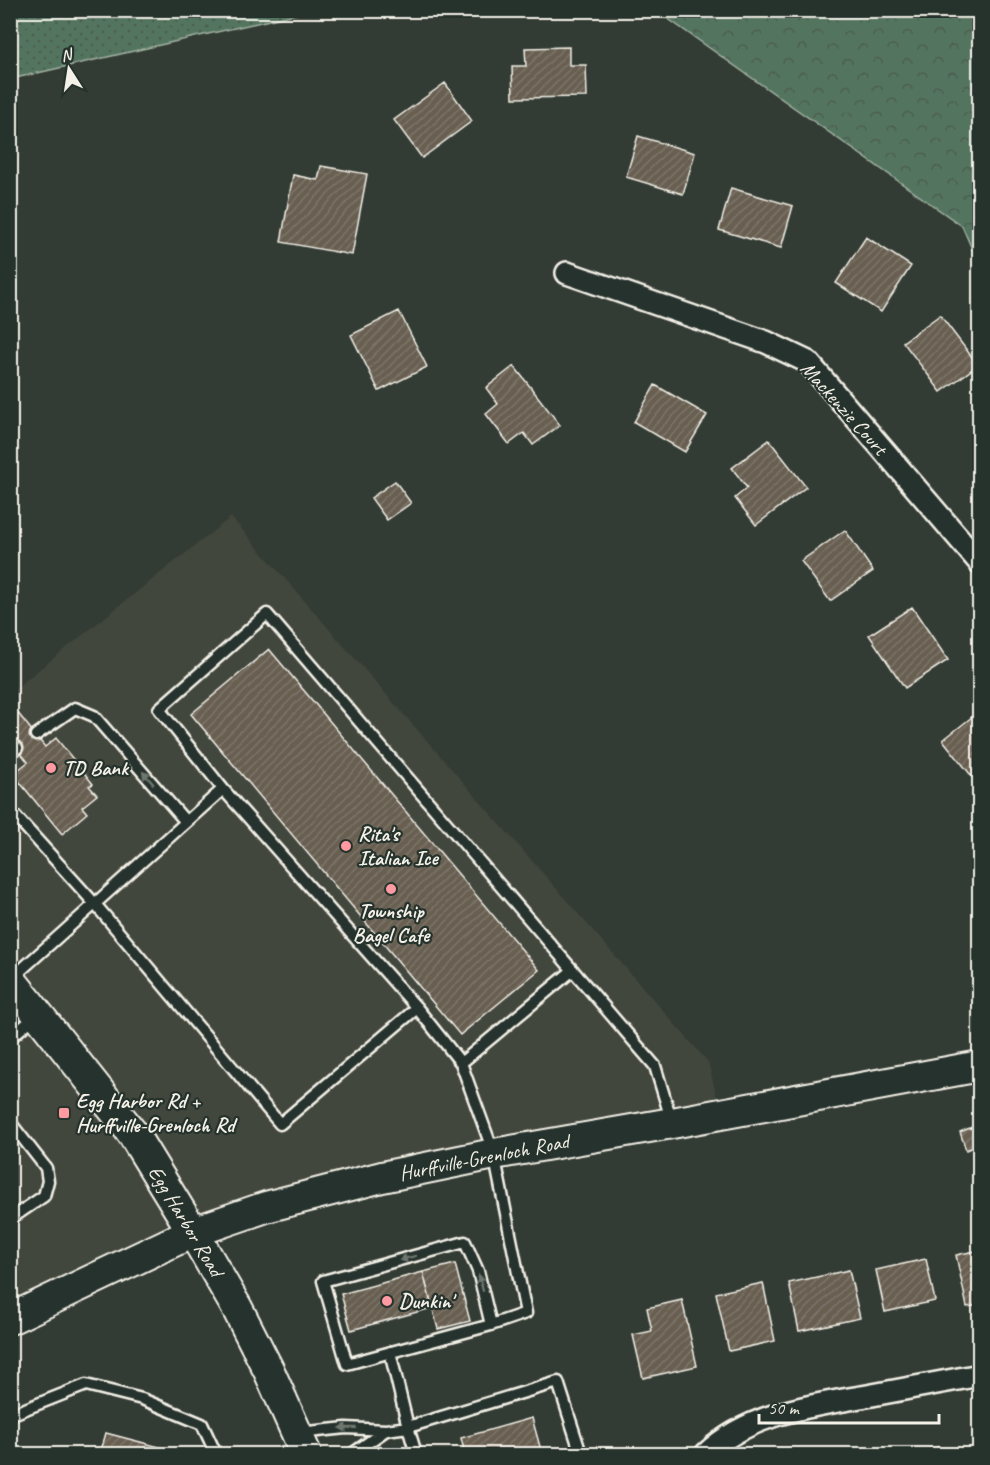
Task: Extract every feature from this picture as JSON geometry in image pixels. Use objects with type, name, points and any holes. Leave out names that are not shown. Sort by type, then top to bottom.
[{"type":"main road","name":"Egg Harbor Road","points":[[11,979],[133,1134],[237,1308],[270,1371],[302,1444]]},
{"type":"main road","name":"Hurffville-Grenloch Road","points":[[10,1319],[193,1232],[266,1207],[382,1177],[495,1154],[980,1066]]},
{"type":"street","name":"Mackenzie Court","points":[[567,273],[766,342],[808,362],[980,563]]},
{"type":"street","points":[[705,1455],[716,1444],[738,1430],[764,1418],[798,1408],[980,1375]]},
{"type":"lane","points":[[491,1325],[478,1271],[465,1242],[323,1281],[347,1364],[491,1325],[526,1313],[495,1154],[461,1062],[417,1008],[223,789],[159,709],[267,614],[655,1066],[672,1123]]},
{"type":"lane","points":[[36,735],[75,708],[94,716],[186,822]]},
{"type":"lane","points":[[11,979],[223,789]]},
{"type":"lane","points":[[10,810],[95,904],[280,1124],[417,1008]]},
{"type":"lane","points":[[461,1062],[573,970]]},
{"type":"lane","points":[[10,1038],[39,1014]]},
{"type":"lane","points":[[10,1122],[46,1168],[48,1181],[44,1196],[10,1219]]},
{"type":"lane","points":[[390,1352],[416,1455]]},
{"type":"lane","points":[[302,1444],[346,1428],[386,1430],[408,1427],[558,1382],[581,1455]]},
{"type":"lane","points":[[10,1415],[86,1384],[142,1399],[202,1424],[216,1455]]},
{"type":"lane","points":[[352,1455],[386,1430]]},
{"type":"shaded area","points":[[231,517],[708,1062],[721,1114],[266,1207],[11,1319],[11,692]]},
{"type":"green space","points":[[11,10],[309,10],[309,11],[11,79]]},
{"type":"green space","points":[[657,11],[979,11],[979,265],[962,226]]},
{"type":"building","points":[[569,47],[569,65],[586,65],[587,97],[513,98],[512,66],[526,66],[525,48]]},
{"type":"building","points":[[445,83],[472,121],[422,158],[394,120]]},
{"type":"building","points":[[638,136],[695,153],[683,194],[626,177]]},
{"type":"building","points":[[321,166],[367,174],[352,255],[281,242],[293,175],[318,180]]},
{"type":"building","points":[[731,188],[793,206],[781,248],[719,230]]},
{"type":"building","points":[[866,237],[911,266],[881,312],[836,283]]},
{"type":"building","points":[[399,311],[427,367],[379,391],[351,335]]},
{"type":"building","points":[[940,315],[978,365],[941,392],[903,342]]},
{"type":"building","points":[[514,366],[560,425],[533,445],[524,433],[509,444],[486,414],[498,404],[486,388]]},
{"type":"building","points":[[655,385],[707,415],[685,452],[634,422]]},
{"type":"building","points":[[769,440],[806,487],[756,525],[735,498],[747,488],[732,468]]},
{"type":"building","points":[[395,481],[411,503],[387,520],[371,498]]},
{"type":"building","points":[[845,530],[873,571],[830,601],[801,561]]},
{"type":"building","points":[[912,607],[948,660],[905,688],[869,635]]},
{"type":"building","points":[[269,649],[539,970],[460,1035],[191,714]]},
{"type":"building","name":"TD Bank","points":[[17,712],[45,747],[56,738],[93,784],[89,786],[97,795],[82,807],[87,813],[62,834],[13,774],[28,762],[10,740],[10,718]]},
{"type":"building","points":[[977,713],[980,716],[980,774],[974,779],[943,740]]},
{"type":"building","points":[[972,1127],[978,1145],[966,1150],[960,1132]]},
{"type":"building","points":[[980,1250],[980,1305],[967,1307],[956,1255]]},
{"type":"building","points":[[926,1259],[935,1301],[885,1312],[876,1270]]},
{"type":"building","points":[[455,1264],[470,1321],[438,1329],[423,1272]]},
{"type":"building","points":[[849,1270],[860,1318],[799,1331],[789,1283]]},
{"type":"building","name":"Dunkin'","points":[[423,1272],[432,1308],[351,1330],[341,1294]]},
{"type":"building","points":[[763,1283],[775,1341],[729,1351],[716,1293]]},
{"type":"building","points":[[682,1300],[697,1366],[643,1378],[633,1335],[652,1331],[647,1308]]},
{"type":"building","points":[[532,1418],[542,1454],[465,1454],[461,1438]]},
{"type":"building","points":[[106,1433],[186,1454],[100,1454]]},
{"type":"building","points":[[939,1447],[940,1454],[905,1454]]},
{"type":"place","name":"TD Bank","points":[[51,768]]},
{"type":"place","name":"Rita's Italian Ice","points":[[346,846]]},
{"type":"place","name":"Township Bagel Cafe","points":[[391,889]]},
{"type":"place","name":"Egg Harbor Rd + Hurffville-Grenloch Rd","points":[[64,1113]]},
{"type":"place","name":"Dunkin'","points":[[387,1301]]}]
